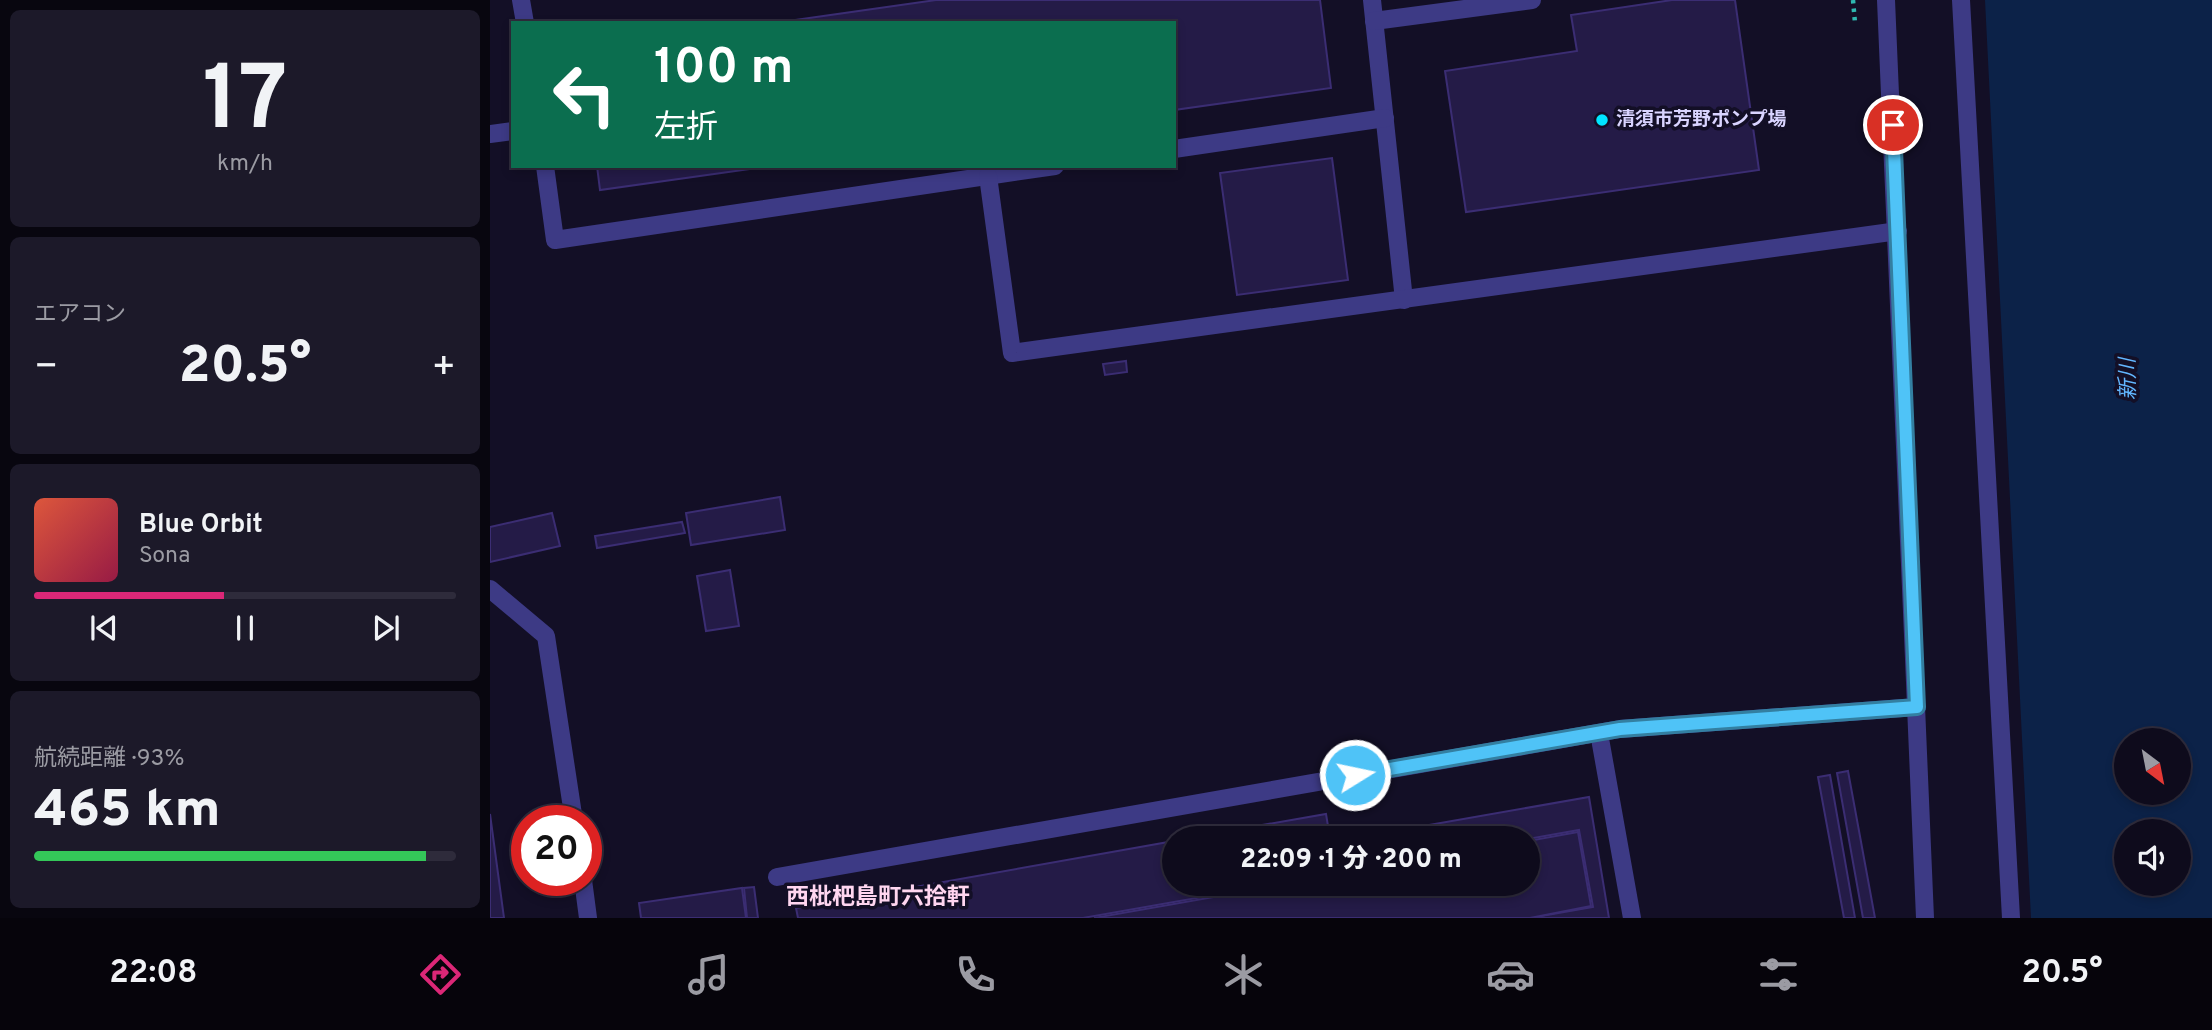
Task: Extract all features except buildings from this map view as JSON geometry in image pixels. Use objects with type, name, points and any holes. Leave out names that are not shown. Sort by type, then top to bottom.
[{"type":"street","points":[[522,0],[525,21]]},
{"type":"street","points":[[1372,0],[1404,299]]},
{"type":"street","points":[[1374,21],[1532,0]]},
{"type":"street","points":[[1886,0],[1898,231],[1925,918]]},
{"type":"street","points":[[1961,0],[2011,918]]},
{"type":"street","points":[[1176,149],[1385,118]]},
{"type":"street","points":[[490,134],[511,131]]},
{"type":"street","points":[[545,168],[555,240],[1042,168]]},
{"type":"street","points":[[988,176],[1012,354],[1898,231]]},
{"type":"street","points":[[490,589],[546,636],[572,805]]},
{"type":"street","points":[[777,877],[1620,729],[1917,707]]},
{"type":"street","points":[[1599,733],[1632,918]]},
{"type":"street","points":[[585,896],[588,918]]},
{"type":"water","name":"新川","points":[[1985,0],[2212,0],[2212,918],[2031,918]]},
{"type":"place","name":"清須市芳野ポンプ場","points":[[1602,120]]},
{"type":"district","name":"西枇杷島町六拾軒","points":[[878,898]]},
{"type":"route","points":[[1355,775],[1620,729],[1917,707],[1893,125]]}]
